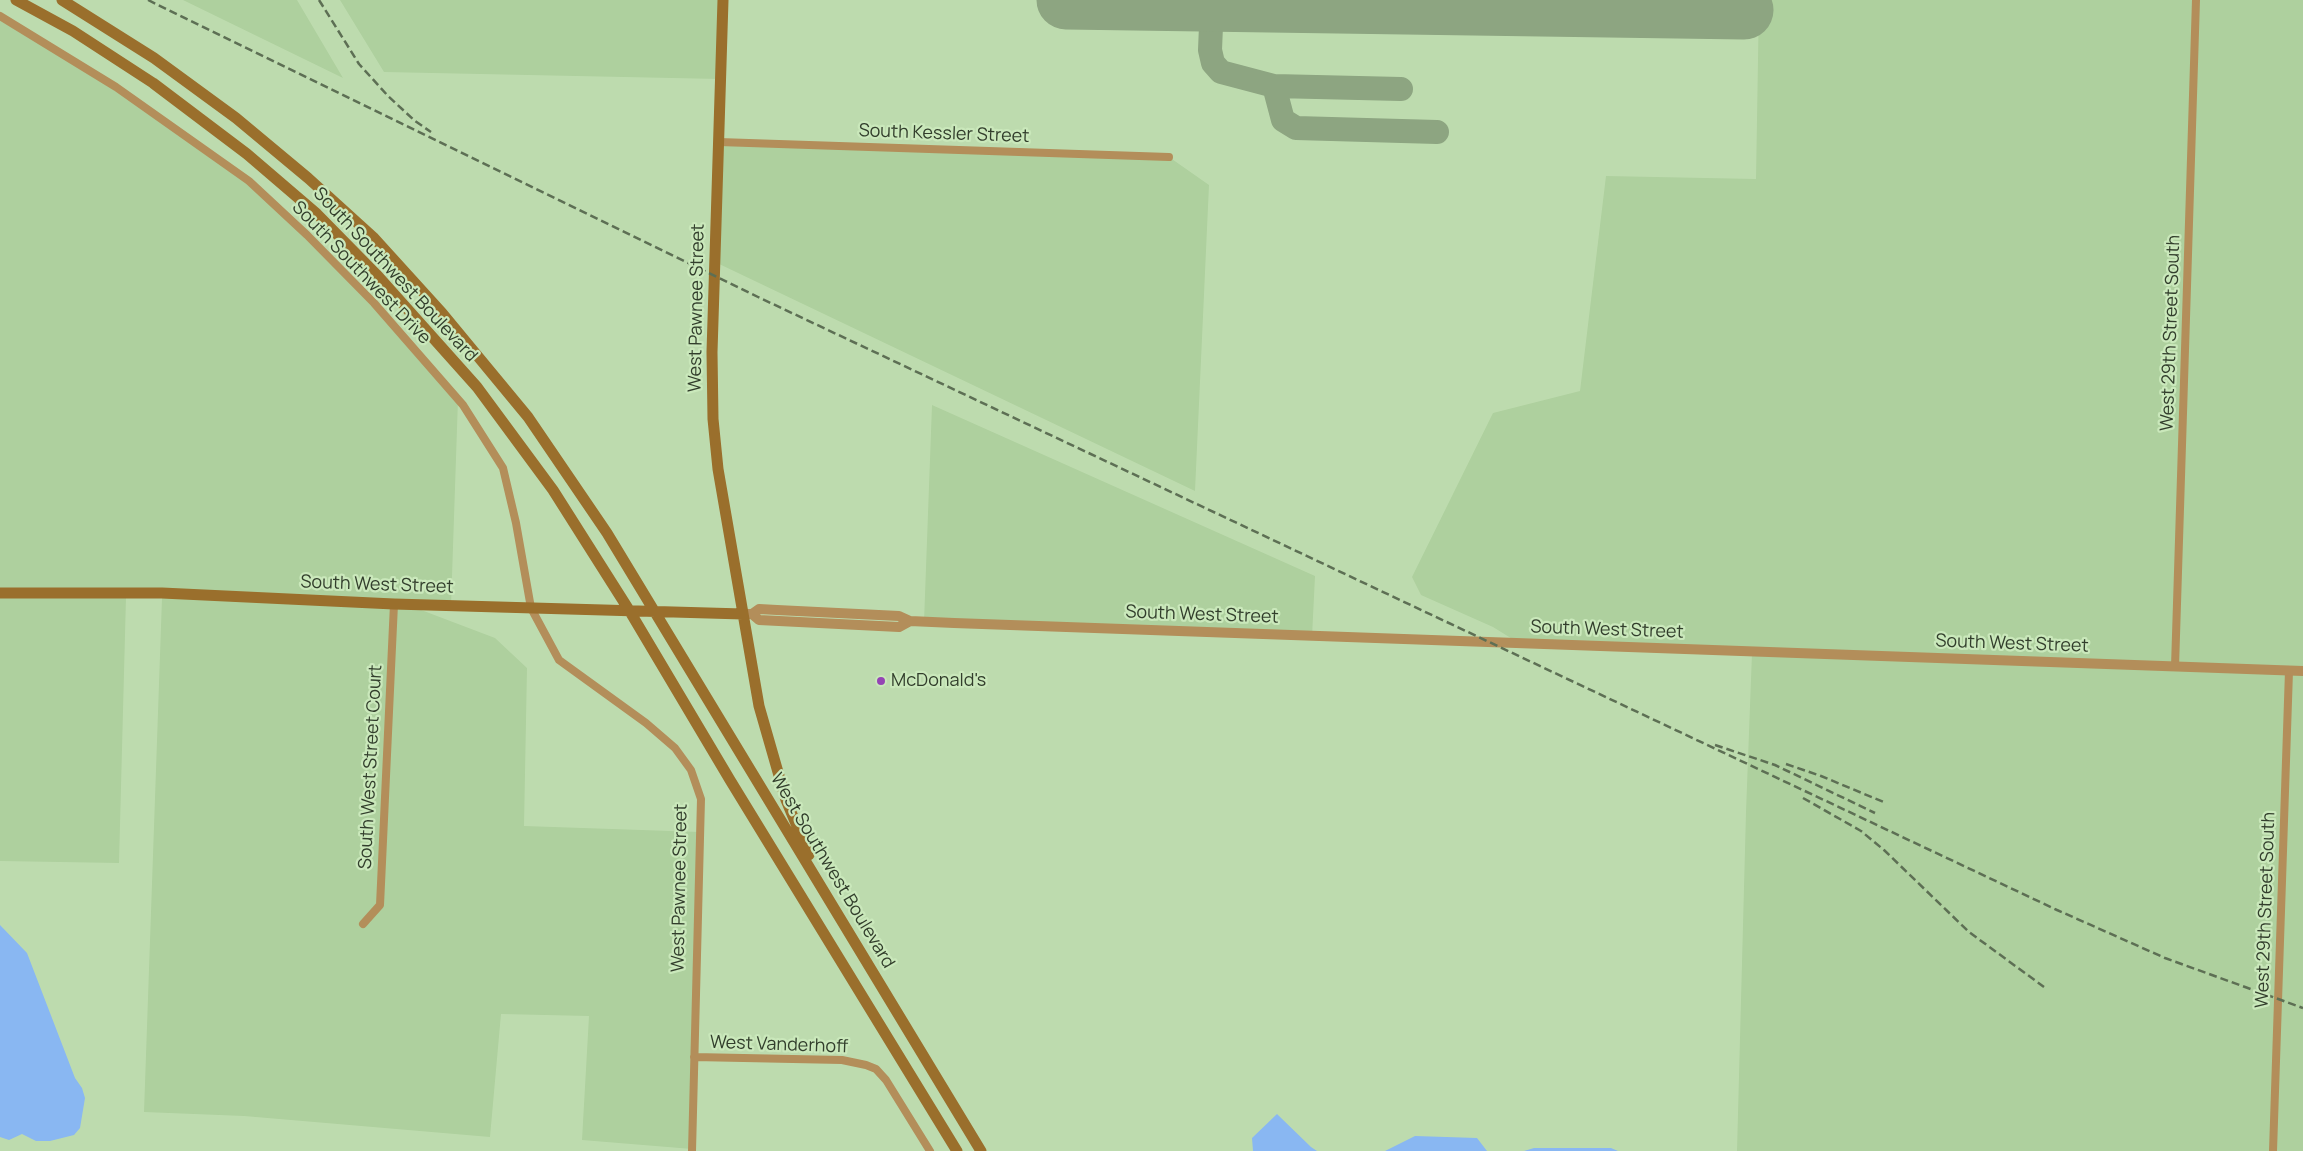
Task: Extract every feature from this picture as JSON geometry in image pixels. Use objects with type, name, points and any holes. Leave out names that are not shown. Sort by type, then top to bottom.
[{"type":"main road","name":"South Southwest Boulevard","points":[[16,0],[73,32],[152,83],[247,154],[317,214],[376,274],[477,387],[553,490],[629,610]]},
{"type":"main road","name":"South Southwest Boulevard","points":[[62,0],[154,58],[236,118],[308,178],[372,237],[442,313],[528,417],[607,533],[652,610]]},
{"type":"main road","name":"West Pawnee Street","points":[[723,0],[712,385],[718,470],[748,614],[759,706],[786,800],[824,891]]},
{"type":"main road","name":"South West Street","points":[[0,593],[162,593],[394,604],[748,614]]},
{"type":"main road","points":[[629,610],[730,780],[957,1151]]},
{"type":"main road","name":"West Southwest Boulevard","points":[[652,610],[981,1151]]},
{"type":"street","name":"West 29th Street South","points":[[2175,667],[2196,0]]},
{"type":"street","name":"South Southwest Drive","points":[[0,16],[116,87],[249,181],[307,235],[374,303],[463,404],[503,468],[516,523],[531,608]]},
{"type":"street","name":"South Kessler Street","points":[[719,142],[1169,157]]},
{"type":"street","name":"South West Street Court","points":[[363,924],[380,905],[394,604]]},
{"type":"street","name":"West Pawnee Street","points":[[531,608],[558,660],[646,723],[675,748],[691,770],[700,799],[692,1151]]},
{"type":"street","name":"South West Street","points":[[748,614],[759,609],[899,616],[910,621],[2303,672]]},
{"type":"street","name":"West 29th Street South","points":[[2273,1151],[2289,671]]},
{"type":"street","name":"West Vanderhoff","points":[[694,1057],[842,1060],[866,1065],[876,1070],[886,1080],[930,1151]]},
{"type":"shaded area","points":[[183,0],[297,0],[343,78]]},
{"type":"shaded area","points":[[340,0],[723,0],[720,79],[384,72]]},
{"type":"shaded area","points":[[1759,0],[2303,0],[2303,1151],[1737,1151],[1752,653],[1522,645],[1493,627],[1421,595],[1412,577],[1493,413],[1580,391],[1606,176],[1756,179]]},
{"type":"shaded area","points":[[0,19],[31,34],[249,181],[303,231],[458,399],[451,606],[408,605],[495,638],[527,668],[524,826],[700,832],[692,1149],[582,1140],[589,1016],[501,1014],[490,1137],[244,1116],[144,1112],[162,598],[126,597],[119,863],[0,861]]},
{"type":"shaded area","points":[[719,142],[1169,157],[1209,185],[1195,491],[715,262]]},
{"type":"shaded area","points":[[932,405],[1315,576],[1312,637],[924,622]]},
{"type":"water","points":[[0,925],[27,953],[75,1078],[82,1088],[85,1098],[80,1128],[74,1135],[50,1141],[36,1141],[22,1134],[9,1140],[0,1137]]},
{"type":"water","points":[[1277,1114],[1317,1151],[1253,1151],[1252,1138]]},
{"type":"water","points":[[1415,1136],[1477,1138],[1487,1151],[1385,1151]]},
{"type":"water","points":[[1534,1148],[1611,1148],[1618,1151],[1524,1151]]},
{"type":"taxiway","points":[[1212,2],[1210,50],[1213,63],[1221,72],[1274,86],[1401,89]]},
{"type":"taxiway","points":[[1274,86],[1283,120],[1296,128],[1437,132]]},
{"type":"runway","points":[[1066,0],[1744,10]]},
{"type":"railway","points":[[148,0],[758,297],[2057,910],[2165,958],[2303,1008]]},
{"type":"railway","points":[[319,0],[359,64],[388,96],[415,121],[431,132]]},
{"type":"railway","points":[[1715,745],[1775,765],[1875,813]]},
{"type":"railway","points":[[1786,764],[1821,776],[1886,803]]},
{"type":"railway","points":[[1803,798],[1861,831],[1884,850],[1969,932],[2044,987]]},
{"type":"place","name":"McDonald's","points":[[881,681]]}]
